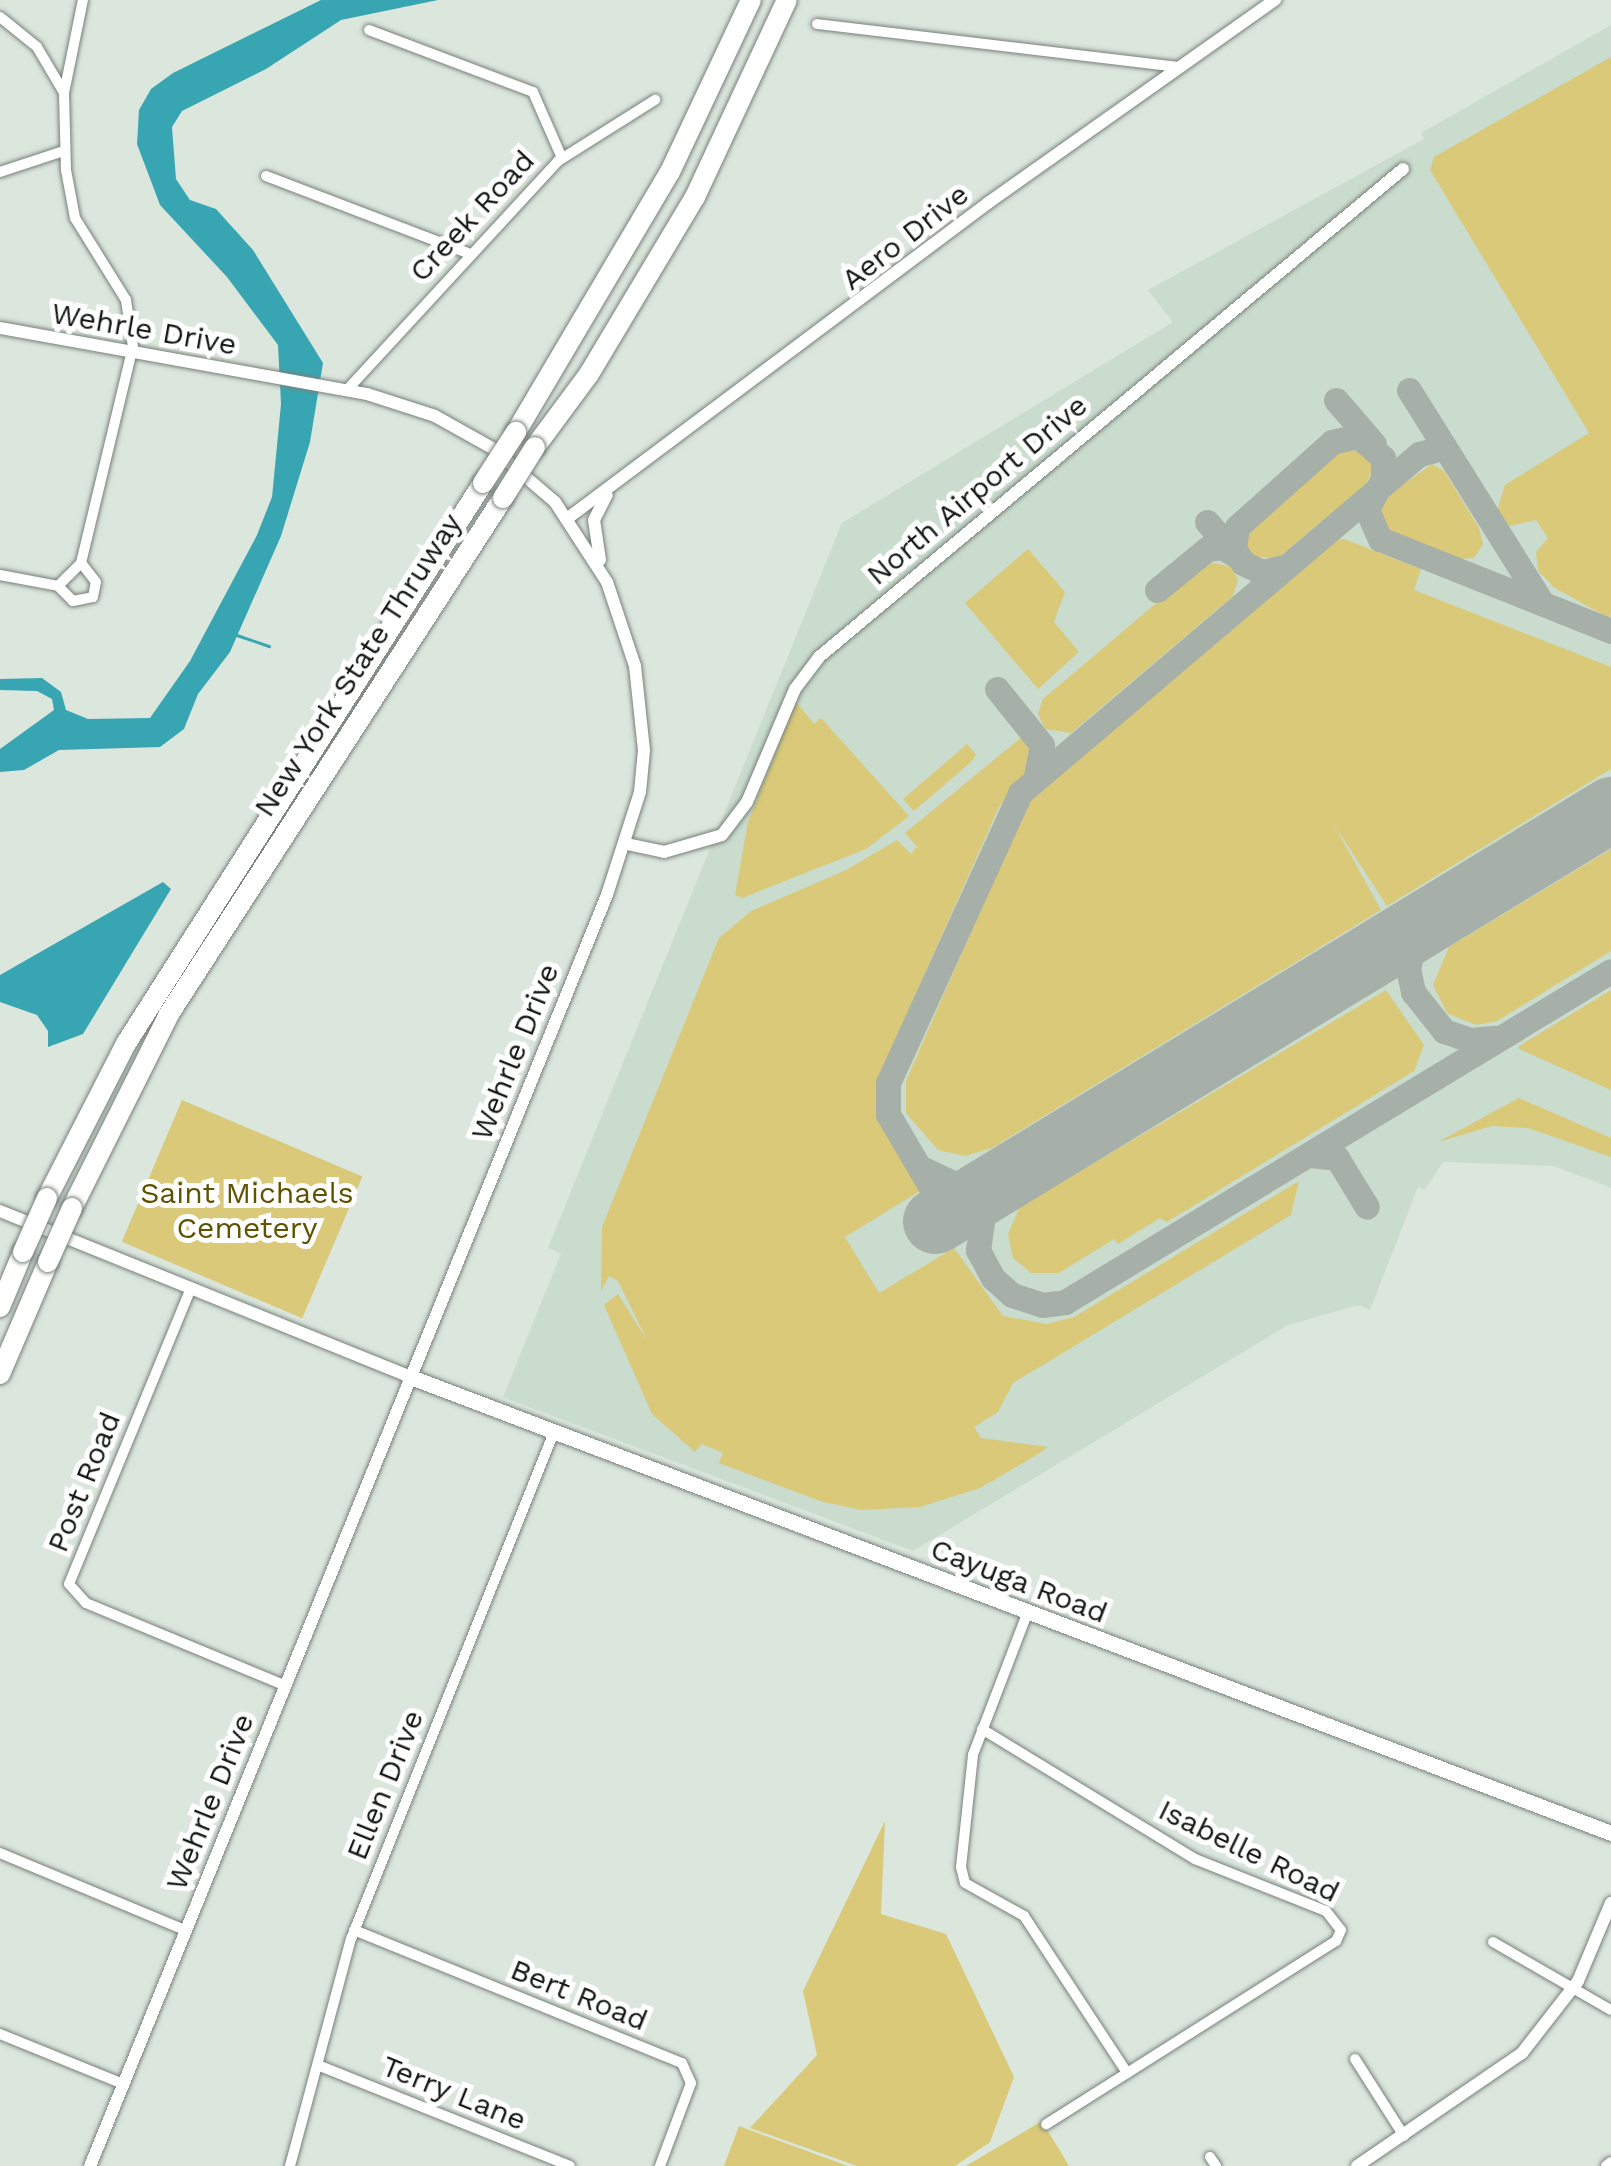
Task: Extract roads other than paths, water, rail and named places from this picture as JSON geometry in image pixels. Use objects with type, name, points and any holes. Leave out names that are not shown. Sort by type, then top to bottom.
[{"type":"highway","name":"New York State Thruway","points":[[0,1307],[47,1198],[127,1042],[516,432],[670,172],[751,0]]},
{"type":"highway","name":"New York State Thruway","points":[[0,1374],[72,1208],[168,1014],[536,447],[589,374],[695,197],[786,0]]},
{"type":"main road","name":"Cayuga Road","points":[[408,1376],[1611,1833]]},
{"type":"street","points":[[58,586],[81,562],[132,352],[126,300],[75,218],[64,151],[64,93],[83,0]]},
{"type":"street","name":"Aero Drive","points":[[568,518],[1175,67],[1276,0]]},
{"type":"street","points":[[0,17],[37,47],[64,93]]},
{"type":"street","points":[[817,24],[1175,67]]},
{"type":"street","points":[[369,30],[532,92],[562,158]]},
{"type":"street","name":"Creek Road","points":[[346,390],[562,158],[655,100]]},
{"type":"street","points":[[0,172],[64,151]]},
{"type":"street","name":"North Airport Drive","points":[[627,844],[664,852],[722,835],[746,802],[795,690],[819,657],[1403,170]]},
{"type":"street","points":[[266,176],[470,254]]},
{"type":"street","name":"Wehrle Drive","points":[[0,328],[346,390],[405,406],[468,433],[517,466],[568,518],[606,582],[641,693],[640,792],[627,844],[90,2166]]},
{"type":"street","points":[[606,582],[593,535],[612,487]]},
{"type":"street","points":[[0,574],[58,586],[73,601],[93,597],[96,582],[81,562]]},
{"type":"street","points":[[0,1210],[408,1376]]},
{"type":"street","name":"Post Road","points":[[191,1288],[69,1584],[86,1603],[284,1685]]},
{"type":"street","name":"Ellen Drive","points":[[290,2166],[354,1930],[554,1432]]},
{"type":"street","points":[[1027,1614],[973,1755],[965,1883],[1024,1916],[1127,2073]]},
{"type":"street","name":"Isabelle Road","points":[[982,1729],[1196,1859],[1315,1905],[1340,1924],[1336,1941],[1046,2124]]},
{"type":"street","points":[[0,1853],[185,1930]]},
{"type":"street","points":[[1357,2166],[1506,2068],[1574,1988],[1611,1903]]},
{"type":"street","name":"Bert Road","points":[[354,1930],[682,2064],[691,2082],[660,2166]]},
{"type":"street","points":[[1492,1942],[1611,2010]]},
{"type":"street","points":[[0,2034],[123,2084]]},
{"type":"street","points":[[1356,2059],[1404,2136]]},
{"type":"street","name":"Terry Lane","points":[[320,2066],[570,2166]]},
{"type":"water","points":[[321,0],[438,0],[341,20],[266,69],[182,111],[172,127],[176,179],[190,200],[216,209],[253,250],[323,363],[310,442],[281,536],[230,652],[198,694],[184,729],[160,747],[59,750],[24,770],[0,772],[0,749],[54,710],[52,699],[37,691],[0,690],[0,679],[42,678],[61,692],[66,710],[88,719],[150,718],[190,661],[257,535],[272,497],[281,404],[278,345],[227,277],[160,205],[137,144],[139,110],[151,89],[173,73]]},
{"type":"water","points":[[163,882],[171,889],[83,1034],[48,1047],[48,1031],[37,1015],[0,1002],[0,975]]},
{"type":"waterway","points":[[237,635],[269,646]]},
{"type":"park label","name":"Saint Michaels Cemetery","points":[[247,1210]]}]
